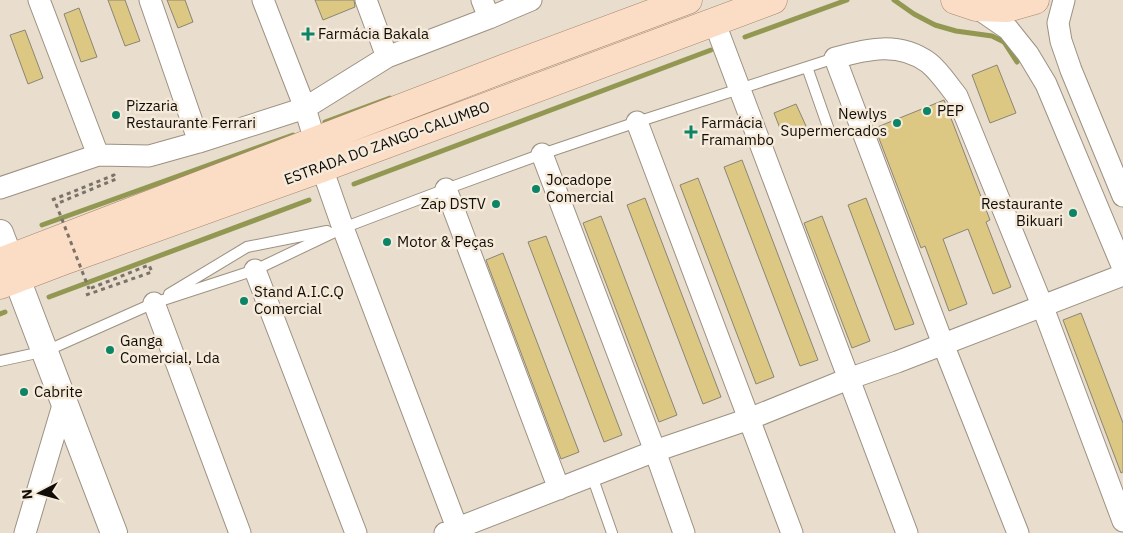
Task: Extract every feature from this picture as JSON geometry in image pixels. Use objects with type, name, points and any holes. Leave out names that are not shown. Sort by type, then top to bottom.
[{"type":"main road","name":"ESTRADA DO ZANGO-CALUMBO","points":[[7,271],[315,141],[688,0]]},
{"type":"main road","name":"ESTRADA DO ZANGO-CALUMBO","points":[[7,271],[63,261],[322,168],[773,0]]},
{"type":"main road","points":[[966,3],[1007,8],[1035,0]]},
{"type":"street","points":[[39,0],[98,156]]},
{"type":"street","points":[[150,0],[199,142]]},
{"type":"street","points":[[263,0],[306,108],[315,141]]},
{"type":"street","points":[[366,0],[387,57]]},
{"type":"street","points":[[0,188],[98,156],[149,156],[306,108],[387,57],[486,9],[531,0]]},
{"type":"street","points":[[1064,0],[1058,22],[1061,41],[1123,196]]},
{"type":"street","points":[[966,3],[1008,29],[1028,54],[1046,84],[1123,268]]},
{"type":"street","points":[[714,22],[907,533]]},
{"type":"street","points":[[1018,533],[943,344],[835,58],[874,48],[909,53],[928,63],[957,96],[1042,305],[1123,521]]},
{"type":"street","points":[[637,122],[792,533]]},
{"type":"street","points":[[542,154],[655,451],[684,533]]},
{"type":"street","points":[[322,168],[454,532],[559,488],[655,451],[750,419],[848,379],[1123,275]]},
{"type":"street","points":[[446,188],[559,488]]},
{"type":"street","points":[[0,233],[7,271],[46,351],[114,533]]},
{"type":"street","points":[[255,270],[356,533]]},
{"type":"street","points":[[154,303],[240,533]]},
{"type":"street","points":[[25,533],[64,402]]},
{"type":"lane","points":[[0,361],[46,351],[154,303],[255,270],[343,228],[446,188],[637,122],[835,58]]},
{"type":"lane","points":[[807,67],[829,130]]},
{"type":"lane","points":[[154,303],[247,247],[343,228]]},
{"type":"lane","points":[[592,476],[612,533]]},
{"type":"path","points":[[52,200],[114,175],[116,179],[56,204],[88,288],[149,265],[152,272],[86,295]]},
{"type":"building","points":[[108,0],[125,0],[140,41],[125,46]]},
{"type":"building","points":[[167,0],[185,0],[193,22],[178,28]]},
{"type":"building","points":[[315,0],[354,0],[355,7],[323,20]]},
{"type":"building","points":[[79,8],[97,57],[81,62],[64,14]]},
{"type":"building","points":[[25,30],[43,78],[28,84],[10,35]]},
{"type":"building","points":[[997,65],[1016,113],[990,123],[972,75]]},
{"type":"building","points":[[944,100],[990,220],[986,222],[1011,287],[993,294],[968,229],[943,239],[967,304],[949,311],[925,246],[921,248],[875,128]]},
{"type":"building","points":[[796,104],[806,126],[783,136],[774,113]]},
{"type":"building","points":[[742,160],[818,360],[800,366],[724,167]]},
{"type":"building","points":[[698,178],[774,377],[756,384],[680,185]]},
{"type":"building","points":[[645,198],[721,397],[703,404],[627,205]]},
{"type":"building","points":[[866,198],[914,324],[895,330],[848,205]]},
{"type":"building","points":[[601,216],[677,415],[659,422],[583,223]]},
{"type":"building","points":[[822,216],[870,341],[852,348],[804,223]]},
{"type":"building","points":[[546,236],[622,435],[604,442],[528,242]]},
{"type":"building","points":[[503,253],[579,452],[561,459],[486,260]]},
{"type":"building","points":[[1081,313],[1123,423],[1123,472],[1121,473],[1063,320]]},
{"type":"waterway","points":[[745,37],[847,0]]},
{"type":"waterway","points":[[894,0],[914,14],[935,25],[956,31],[992,36],[1004,42],[1017,62]]},
{"type":"waterway","points":[[354,184],[711,50]]},
{"type":"waterway","points":[[325,122],[390,98]]},
{"type":"waterway","points":[[42,225],[293,135]]},
{"type":"waterway","points":[[49,297],[309,200]]},
{"type":"waterway","points":[[0,314],[5,312]]},
{"type":"place","name":"Farmácia Bakala","points":[[308,34]]},
{"type":"place","name":"PEP","points":[[927,111]]},
{"type":"place","name":"Pizzaria Restaurante Ferrari","points":[[116,115]]},
{"type":"place","name":"Newlys Supermercados","points":[[897,123]]},
{"type":"place","name":"Farmácia Framambo","points":[[691,132]]},
{"type":"place","name":"Jocadope Comercial","points":[[536,189]]},
{"type":"place","name":"Zap DSTV","points":[[496,204]]},
{"type":"place","name":"Restaurante Bikuari","points":[[1073,213]]},
{"type":"place","name":"Motor & Peças","points":[[387,242]]},
{"type":"place","name":"Stand A.I.C.Q Comercial","points":[[244,301]]},
{"type":"place","name":"Ganga Comercial, Lda","points":[[110,350]]},
{"type":"place","name":"Cabrite","points":[[24,392]]}]
